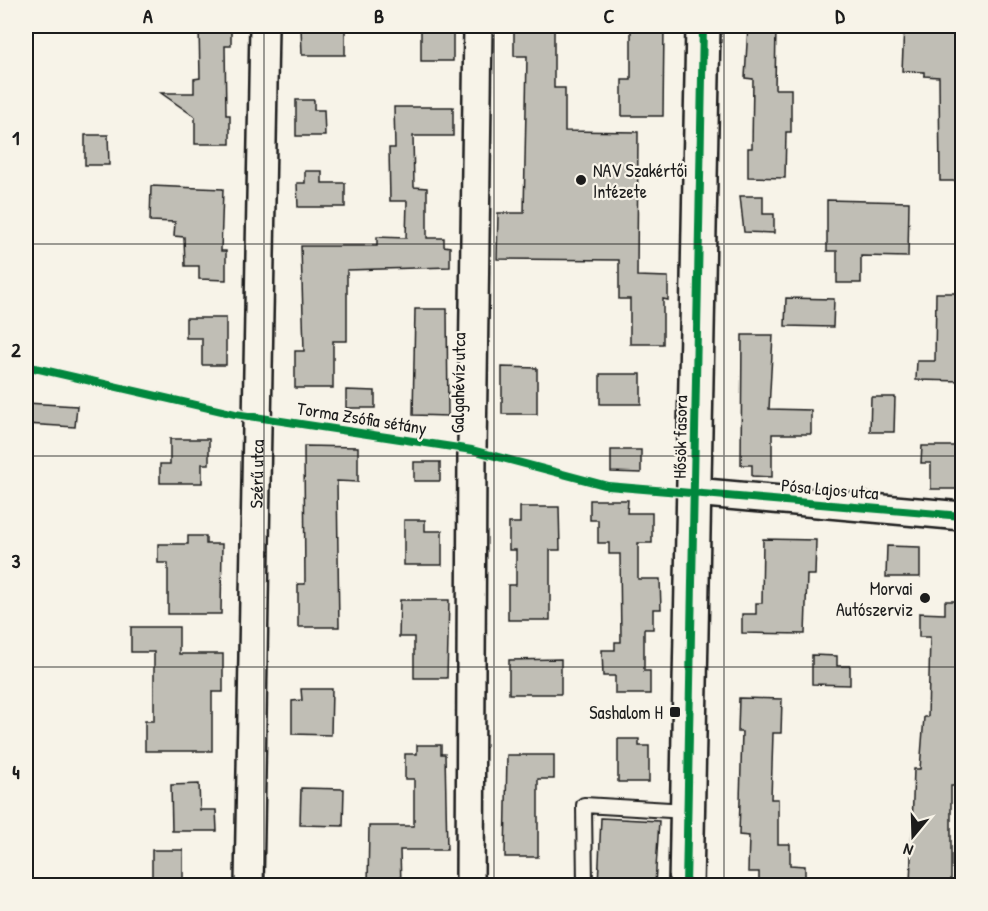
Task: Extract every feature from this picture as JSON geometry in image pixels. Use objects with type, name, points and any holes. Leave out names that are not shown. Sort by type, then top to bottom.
[{"type":"street","name":"Szérű utca","points":[[249,885],[264,26]]},
{"type":"street","name":"Galgahévíz utca","points":[[471,885],[472,450],[478,26]]},
{"type":"street","name":"Hősök fasora","points":[[686,885],[703,26]]},
{"type":"street","name":"Pósa Lajos utca","points":[[694,492],[963,516]]},
{"type":"lane","points":[[585,885],[584,806],[687,811]]},
{"type":"building","points":[[199,26],[231,26],[231,46],[225,46],[226,115],[230,115],[230,144],[195,144],[195,117],[161,93],[194,93],[194,79],[200,78]]},
{"type":"building","points":[[301,26],[345,26],[345,55],[302,55]]},
{"type":"building","name":"NAV Szakértői Intézete","points":[[514,26],[554,26],[554,88],[565,88],[565,131],[638,132],[637,276],[668,277],[668,300],[663,299],[663,344],[630,344],[630,299],[619,299],[619,260],[497,259],[498,213],[524,213],[527,56],[514,56]]},
{"type":"building","points":[[631,26],[664,26],[663,116],[622,116],[622,80],[631,80]]},
{"type":"building","points":[[748,26],[776,26],[775,89],[791,89],[791,132],[786,132],[785,178],[748,177],[748,148],[752,148],[753,79],[745,78]]},
{"type":"building","points":[[904,26],[963,26],[959,98],[963,98],[963,181],[940,181],[939,77],[924,76],[924,72],[902,71]]},
{"type":"building","points":[[421,28],[453,28],[453,61],[421,61]]},
{"type":"building","points":[[296,100],[314,100],[314,110],[324,110],[325,136],[296,136]]},
{"type":"building","points":[[394,107],[453,107],[453,136],[413,136],[414,187],[427,188],[427,238],[444,238],[444,246],[450,247],[450,267],[347,270],[347,341],[333,341],[333,388],[295,388],[295,351],[304,351],[301,246],[377,246],[377,237],[406,238],[407,201],[390,201],[389,148],[395,148]]},
{"type":"building","points":[[85,135],[108,135],[109,165],[85,165]]},
{"type":"building","points":[[305,171],[322,171],[322,183],[345,183],[345,207],[298,207],[297,183],[305,183]]},
{"type":"building","points":[[151,186],[223,189],[221,251],[226,251],[226,280],[199,279],[199,266],[185,266],[184,237],[174,236],[175,222],[150,221]]},
{"type":"building","points":[[740,196],[763,196],[763,214],[774,214],[774,233],[744,232]]},
{"type":"building","points":[[827,200],[909,202],[908,257],[861,256],[861,283],[837,283],[837,251],[827,251]]},
{"type":"building","points":[[936,293],[963,293],[963,381],[916,380],[917,361],[935,361]]},
{"type":"building","points":[[786,298],[834,299],[833,327],[785,326]]},
{"type":"building","points":[[415,309],[447,309],[448,416],[413,415]]},
{"type":"building","points":[[186,318],[226,318],[226,365],[202,365],[202,338],[186,338]]},
{"type":"building","points":[[742,335],[773,335],[769,409],[811,410],[811,434],[772,434],[772,477],[752,476],[752,465],[741,465]]},
{"type":"building","points":[[502,367],[537,368],[537,414],[502,414]]},
{"type":"building","points":[[600,374],[641,374],[641,404],[600,404]]},
{"type":"building","points":[[346,390],[375,391],[375,408],[346,408]]},
{"type":"building","points":[[871,397],[895,397],[894,432],[870,432]]},
{"type":"building","points":[[26,403],[77,406],[75,427],[26,424]]},
{"type":"building","points":[[170,439],[209,439],[209,464],[202,464],[202,483],[160,483],[160,464],[170,464]]},
{"type":"building","points":[[304,446],[358,447],[358,482],[337,481],[339,627],[298,627],[298,584],[305,584]]},
{"type":"building","points":[[922,446],[958,446],[957,489],[931,489],[931,463],[921,463]]},
{"type":"building","points":[[611,450],[641,450],[641,473],[611,472]]},
{"type":"building","points":[[414,462],[440,462],[440,481],[414,481]]},
{"type":"building","points":[[590,500],[628,500],[627,513],[652,513],[652,543],[638,543],[638,579],[660,579],[661,609],[653,609],[653,629],[644,629],[644,671],[650,671],[650,694],[615,694],[615,676],[603,676],[602,650],[615,650],[615,642],[621,642],[620,554],[609,554],[609,543],[598,543],[598,520],[590,520]]},
{"type":"building","points":[[520,507],[559,507],[560,550],[550,550],[550,620],[508,620],[508,585],[516,585],[516,550],[509,550],[509,523],[520,523]]},
{"type":"building","points":[[404,520],[425,520],[425,531],[442,531],[442,565],[404,565]]},
{"type":"building","points":[[188,536],[206,536],[206,544],[222,544],[221,614],[168,614],[168,563],[158,563],[158,544],[188,544]]},
{"type":"building","points":[[763,539],[816,540],[815,575],[807,575],[805,634],[742,633],[742,614],[756,614],[756,603],[762,603]]},
{"type":"building","points":[[887,546],[920,547],[920,577],[886,577]]},
{"type":"building","points":[[400,600],[449,600],[447,678],[414,678],[414,637],[399,637]]},
{"type":"building","points":[[945,601],[963,601],[958,699],[963,700],[963,733],[960,733],[959,786],[951,786],[951,885],[910,885],[914,769],[920,769],[924,717],[928,717],[930,637],[919,637],[919,613],[945,614]]},
{"type":"building","points":[[131,627],[179,627],[179,654],[223,654],[223,692],[212,692],[212,751],[145,751],[145,721],[154,721],[154,652],[131,652]]},
{"type":"building","points":[[812,655],[837,656],[837,666],[850,666],[850,685],[812,684]]},
{"type":"building","points":[[561,659],[561,694],[509,694],[509,660]]},
{"type":"building","points":[[301,689],[332,689],[331,735],[292,734],[292,701],[302,700]]},
{"type":"building","points":[[739,698],[782,699],[781,733],[773,733],[771,799],[778,799],[778,844],[790,844],[790,865],[805,866],[805,885],[759,885],[759,872],[748,872],[749,836],[739,835],[742,732],[738,732]]},
{"type":"building","points":[[618,739],[639,739],[639,746],[649,746],[649,782],[618,782]]},
{"type":"building","points":[[417,745],[441,745],[441,754],[445,754],[447,850],[400,850],[401,885],[368,885],[369,826],[414,826],[414,779],[405,779],[405,754],[417,754]]},
{"type":"building","points":[[507,755],[554,755],[554,779],[538,779],[538,857],[505,857]]},
{"type":"building","points":[[199,784],[200,810],[216,810],[217,831],[172,831],[171,785]]},
{"type":"building","points":[[301,788],[344,789],[343,826],[300,825]]},
{"type":"building","points":[[601,818],[659,821],[655,885],[598,885]]},
{"type":"building","points":[[152,850],[183,850],[183,885],[152,885]]},
{"type":"cycle path","points":[[686,886],[703,26]]},
{"type":"cycle path","name":"Torma Zsófia sétány","points":[[26,366],[235,414],[472,450],[608,486],[962,516]]},
{"type":"place","name":"NAV Szakértői Intézete","points":[[581,180]]},
{"type":"place","name":"Morvai Autószerviz","points":[[925,598]]},
{"type":"place","name":"Sashalom H","points":[[675,712]]}]
